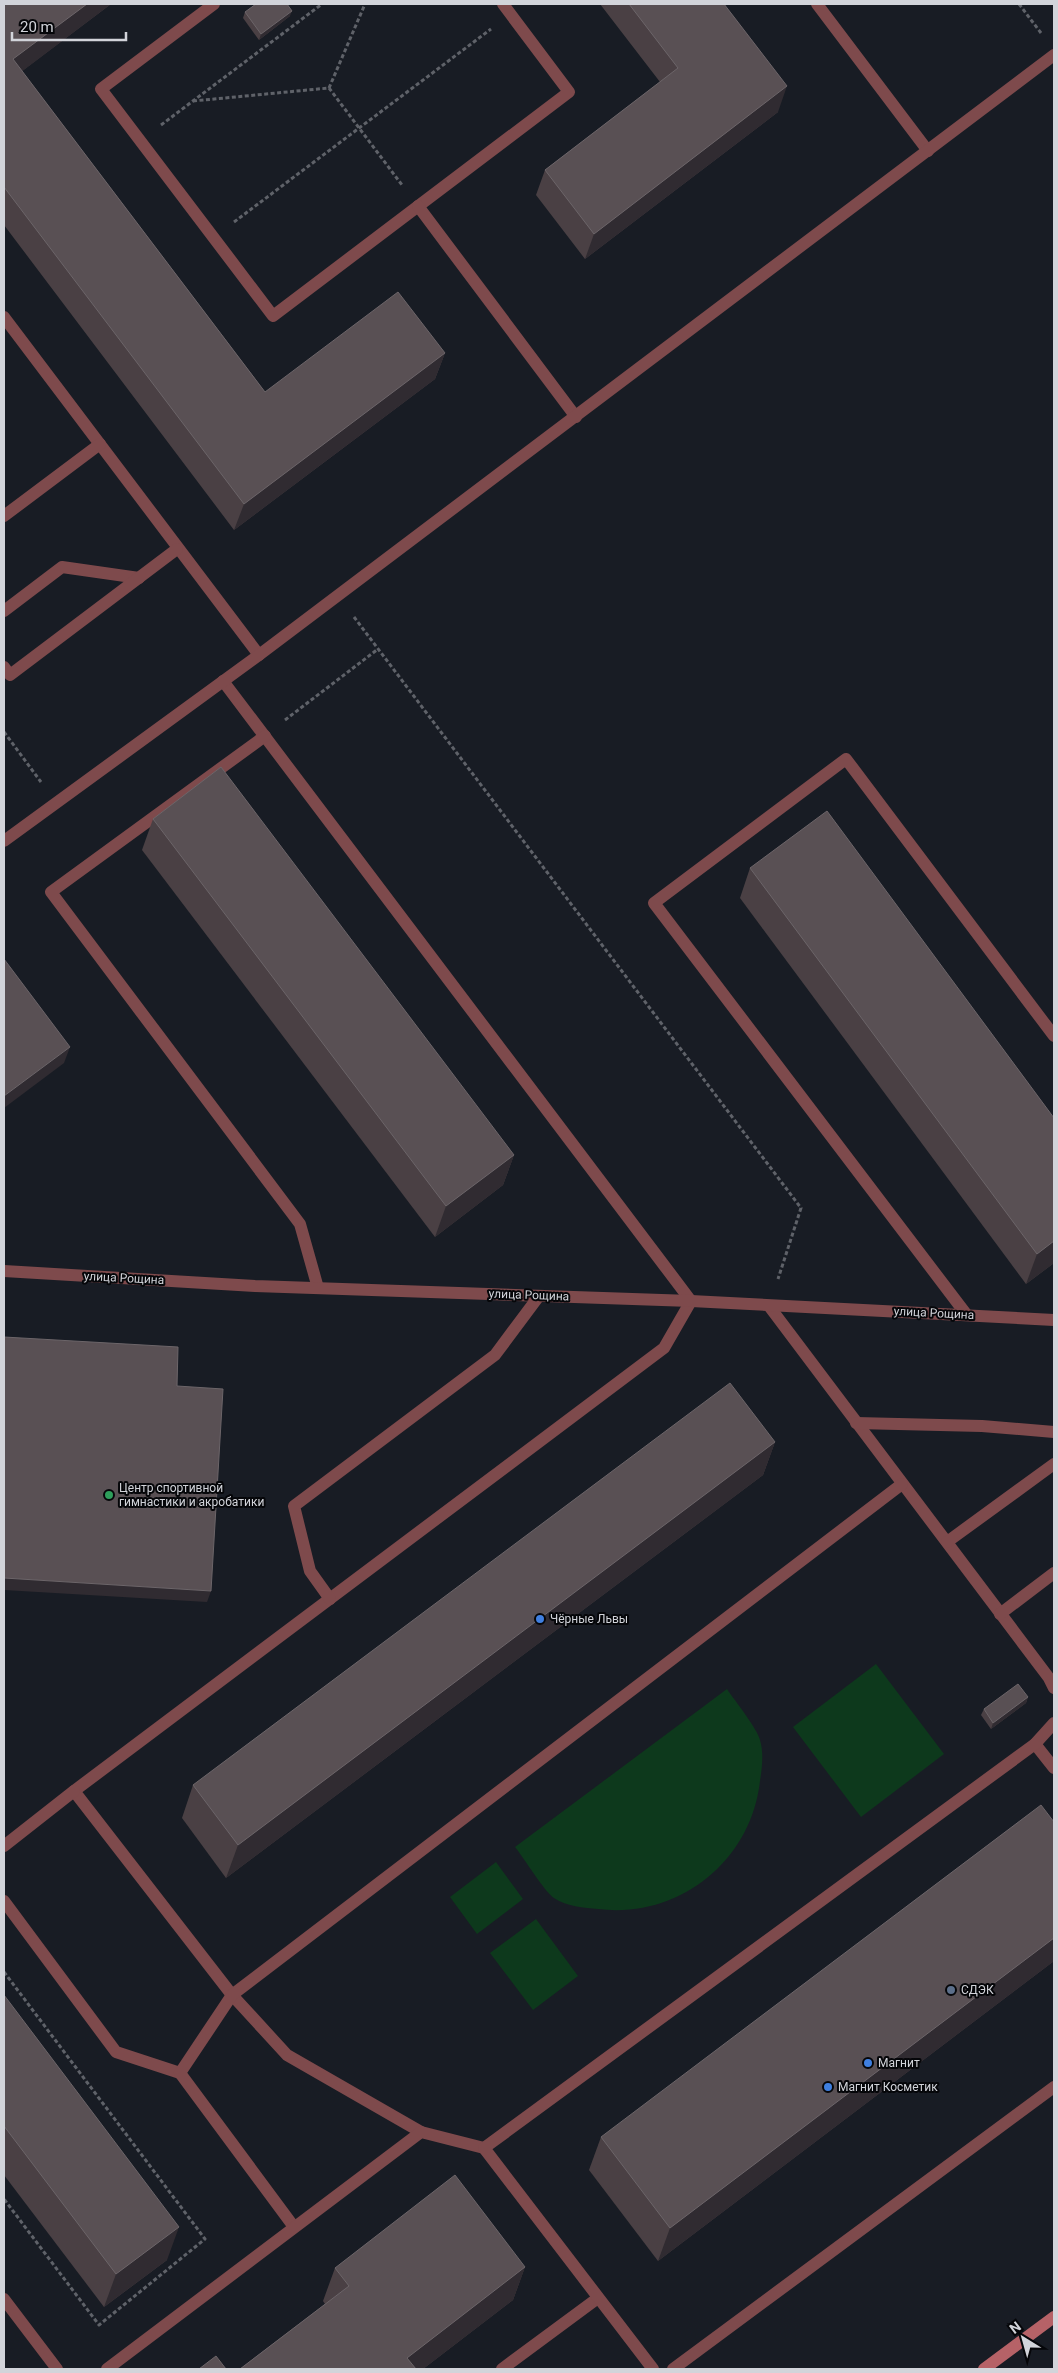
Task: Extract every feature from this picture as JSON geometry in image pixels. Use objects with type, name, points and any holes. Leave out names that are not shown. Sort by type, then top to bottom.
[{"type":"main road","points":[[984,2369],[1054,2317]]},
{"type":"street","points":[[214,4],[102,89],[272,316],[569,92],[506,9]]},
{"type":"street","points":[[817,4],[928,151]]},
{"type":"street","points":[[4,842],[259,655],[336,595],[1054,55]]},
{"type":"street","points":[[418,206],[576,416]]},
{"type":"street","points":[[4,317],[177,549],[259,655]]},
{"type":"street","points":[[4,516],[100,444]]},
{"type":"street","points":[[4,667],[10,675],[177,549]]},
{"type":"street","points":[[4,610],[62,567],[139,578]]},
{"type":"street","points":[[4,1846],[74,1791],[664,1348],[691,1301],[224,681]]},
{"type":"street","points":[[265,736],[51,892],[300,1224],[318,1288]]},
{"type":"street","points":[[966,1314],[654,903],[846,760],[1054,1036]]},
{"type":"street","name":"улица Рощина","points":[[4,1271],[318,1288],[691,1301],[1054,1320]]},
{"type":"street","points":[[330,1599],[310,1571],[294,1506],[495,1355],[539,1296]]},
{"type":"street","points":[[769,1306],[1000,1614],[1053,1680]]},
{"type":"street","points":[[856,1423],[982,1426],[1054,1432]]},
{"type":"street","points":[[947,1542],[1054,1464]]},
{"type":"street","points":[[180,2073],[232,1995],[902,1484]]},
{"type":"street","points":[[1000,1614],[1054,1573]]},
{"type":"street","points":[[484,2148],[1035,1744],[1054,1724]]},
{"type":"street","points":[[1035,1744],[1054,1768]]},
{"type":"street","points":[[74,1791],[232,1995],[287,2055],[421,2132],[484,2148],[653,2369]]},
{"type":"street","points":[[4,1901],[116,2052],[180,2073],[294,2227]]},
{"type":"street","points":[[673,2369],[1054,2087]]},
{"type":"street","points":[[107,2369],[421,2132]]},
{"type":"street","points":[[502,2369],[598,2298]]},
{"type":"street","points":[[4,2299],[57,2369]]},
{"type":"path","points":[[140,140],[322,4]]},
{"type":"path","points":[[329,88],[365,4]]},
{"type":"path","points":[[1019,4],[1042,34]]},
{"type":"path","points":[[214,237],[359,128],[506,9]]},
{"type":"path","points":[[193,101],[329,88]]},
{"type":"path","points":[[329,88],[418,206]]},
{"type":"path","points":[[336,595],[801,1208],[769,1306]]},
{"type":"path","points":[[265,736],[378,648]]},
{"type":"path","points":[[4,732],[57,803]]},
{"type":"path","points":[[4,1972],[205,2239],[99,2325],[4,2198]]},
{"type":"green space","points":[[876,1664],[944,1754],[861,1817],[793,1727]]},
{"type":"green space","points":[[727,1689],[758,1735],[761,1745],[762,1766],[754,1810],[742,1837],[726,1860],[706,1879],[682,1894],[656,1905],[628,1910],[598,1909],[569,1905],[554,1898],[515,1847]]},
{"type":"green space","points":[[496,1862],[523,1899],[477,1934],[450,1897]]},
{"type":"green space","points":[[536,1919],[578,1976],[533,2010],[490,1953]]},
{"type":"building","points":[[4,4],[87,4],[13,59],[265,392],[398,292],[445,353],[244,504],[4,187]]},
{"type":"building","points":[[256,4],[287,4],[292,11],[261,34],[245,12]]},
{"type":"building","points":[[629,4],[724,4],[787,86],[594,234],[545,170],[678,68]]},
{"type":"building","points":[[221,767],[514,1155],[446,1206],[153,819]]},
{"type":"building","points":[[827,811],[1054,1118],[1054,1241],[1037,1254],[750,868]]},
{"type":"building","points":[[4,959],[70,1047],[4,1096]]},
{"type":"building","name":"Центр спортивной гимнастики и акробатики","points":[[4,1337],[178,1347],[177,1386],[223,1389],[211,1591],[4,1578]]},
{"type":"building","points":[[730,1383],[775,1442],[238,1845],[193,1785]]},
{"type":"building","points":[[1018,1684],[1028,1697],[993,1723],[984,1709]]},
{"type":"building","points":[[1041,1805],[1054,1822],[1054,1938],[670,2228],[601,2137]]},
{"type":"building","points":[[4,1995],[179,2227],[116,2274],[4,2126]]},
{"type":"building","points":[[455,2175],[525,2267],[407,2358],[416,2369],[240,2369],[349,2286],[335,2268]]},
{"type":"building","points":[[216,2356],[226,2369],[199,2369]]},
{"type":"place","name":"Центр спортивной гимнастики и акробатики","points":[[109,1495]]},
{"type":"place","name":"Чёрные Львы","points":[[540,1619]]},
{"type":"place","name":"СДЭК","points":[[951,1990]]},
{"type":"place","name":"Магнит","points":[[868,2063]]},
{"type":"place","name":"Магнит Косметик","points":[[828,2087]]}]
